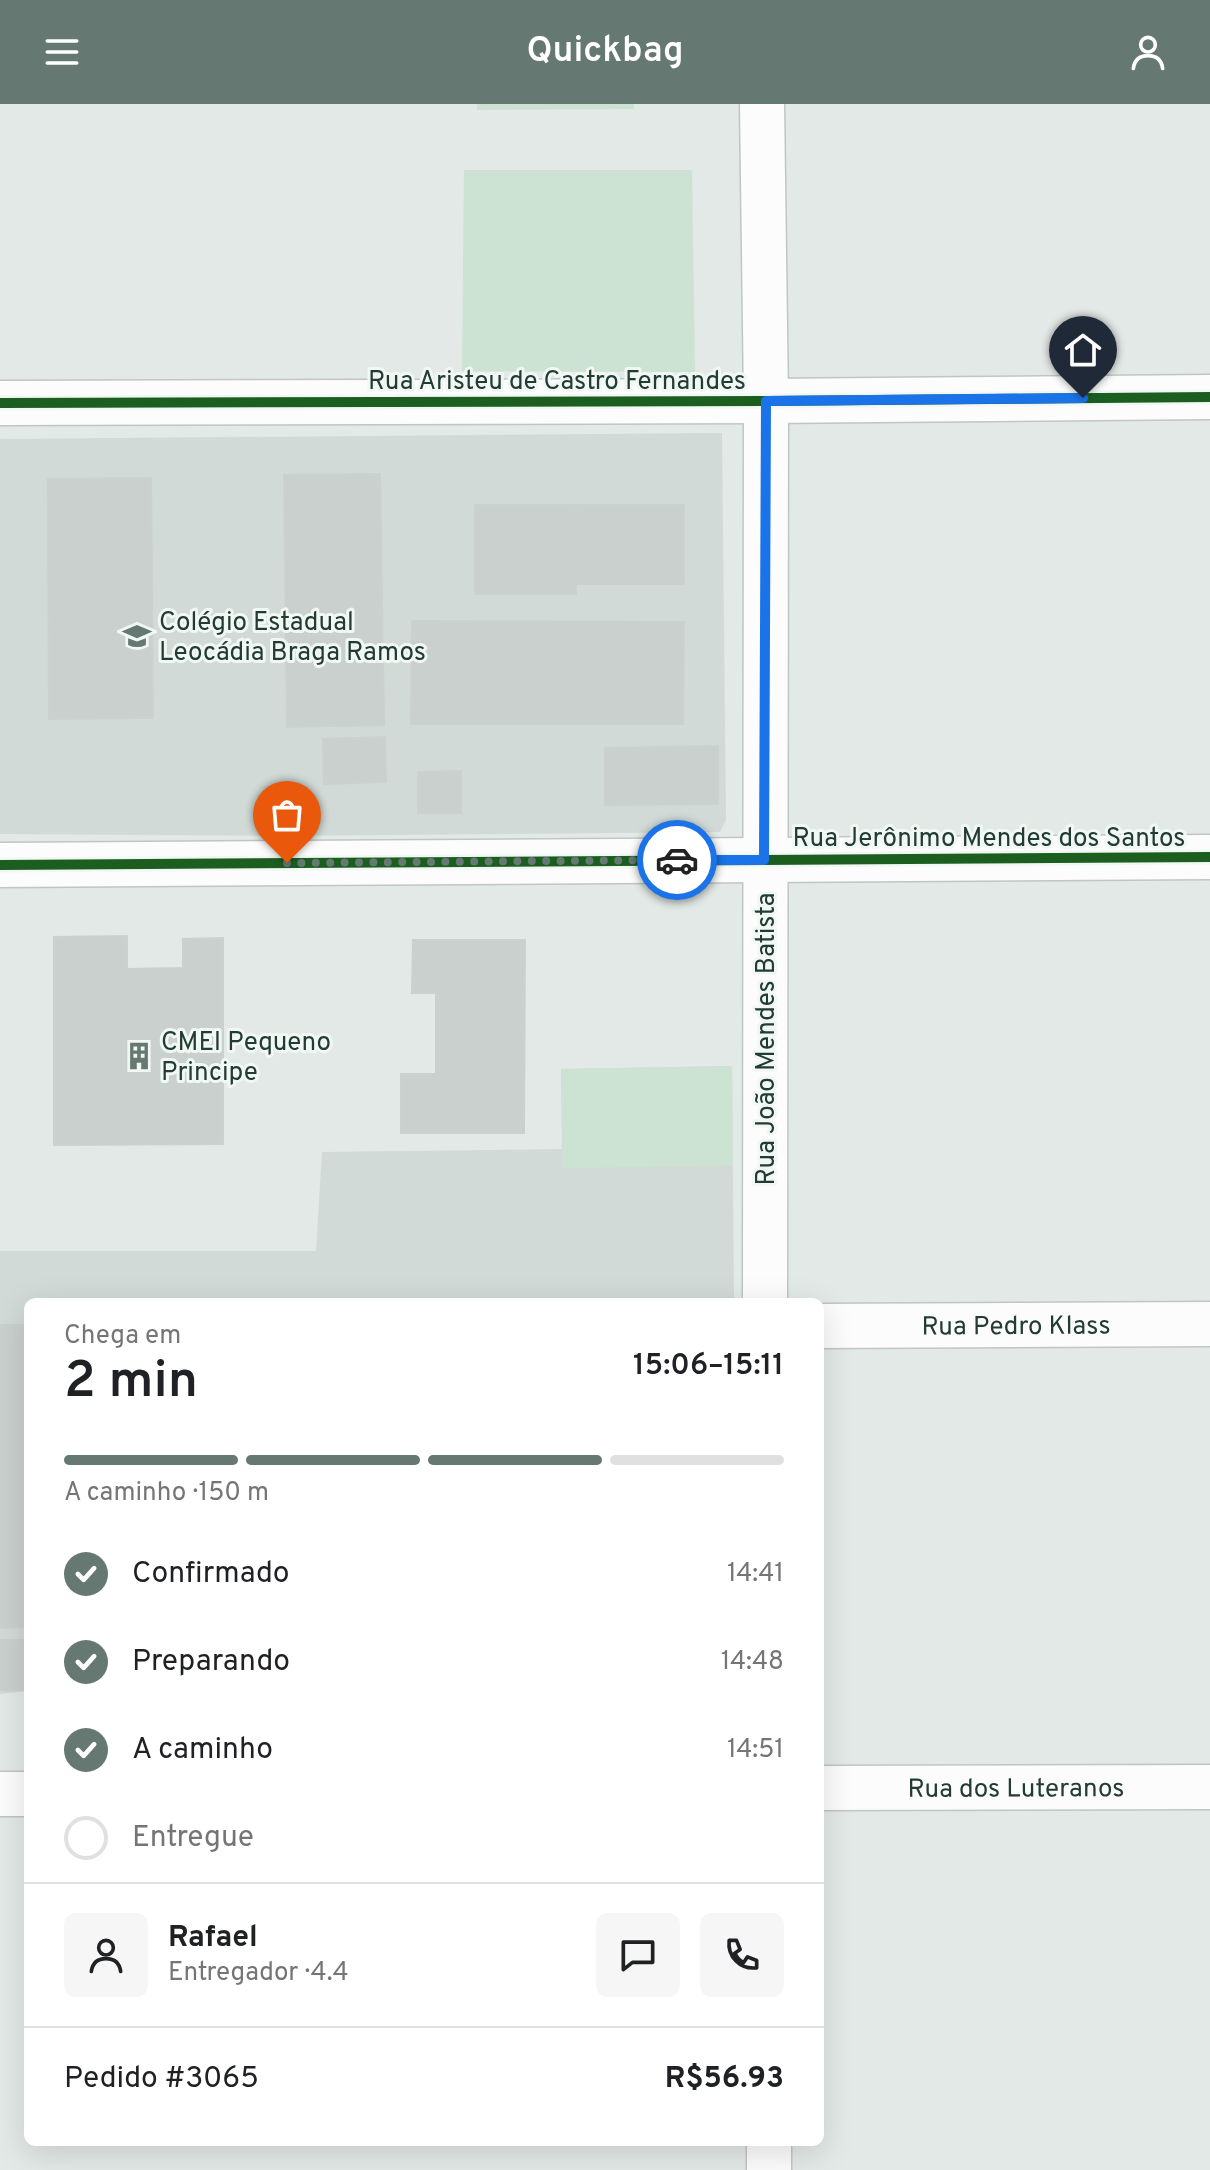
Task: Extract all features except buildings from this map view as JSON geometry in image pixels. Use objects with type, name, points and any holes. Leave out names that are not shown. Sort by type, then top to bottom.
[{"type":"street","name":"Rua João Mendes Batista","points":[[762,104],[766,401],[765,1298]]},
{"type":"street","name":"Rua Aristeu de Castro Fernandes","points":[[0,403],[1210,397]]},
{"type":"street","name":"Rua Jerônimo Mendes dos Santos","points":[[0,865],[1210,857]]},
{"type":"street","name":"Rua Pedro Klass","points":[[824,1326],[1210,1324]]},
{"type":"street","name":"Rua dos Luteranos","points":[[824,1788],[1210,1787]]},
{"type":"street","points":[[0,1794],[24,1794]]},
{"type":"street","points":[[769,2146],[769,2170]]},
{"type":"shaded area","points":[[722,433],[726,820],[720,832],[276,836],[0,834],[0,439]]},
{"type":"shaded area","points":[[732,1066],[734,1298],[24,1298],[24,1691],[0,1694],[0,1251],[316,1251],[322,1152],[562,1149],[561,1069]]},
{"type":"green space","points":[[477,104],[634,104],[634,109],[477,110]]},
{"type":"green space","points":[[464,170],[692,170],[695,372],[462,371]]},
{"type":"green space","points":[[732,1066],[733,1166],[563,1168],[561,1069]]},
{"type":"cycle path","points":[[0,403],[1210,397]]},
{"type":"cycle path","points":[[0,865],[1210,857]]},
{"type":"way so far","points":[[287,863],[677,860]]},
{"type":"place","name":"Colégio Estadual Leocádia Braga Ramos","points":[[137,636]]},
{"type":"place","name":"CMEI Pequeno Principe","points":[[139,1056]]},
{"type":"route","points":[[677,860],[764,860],[766,401],[1083,398]]}]
